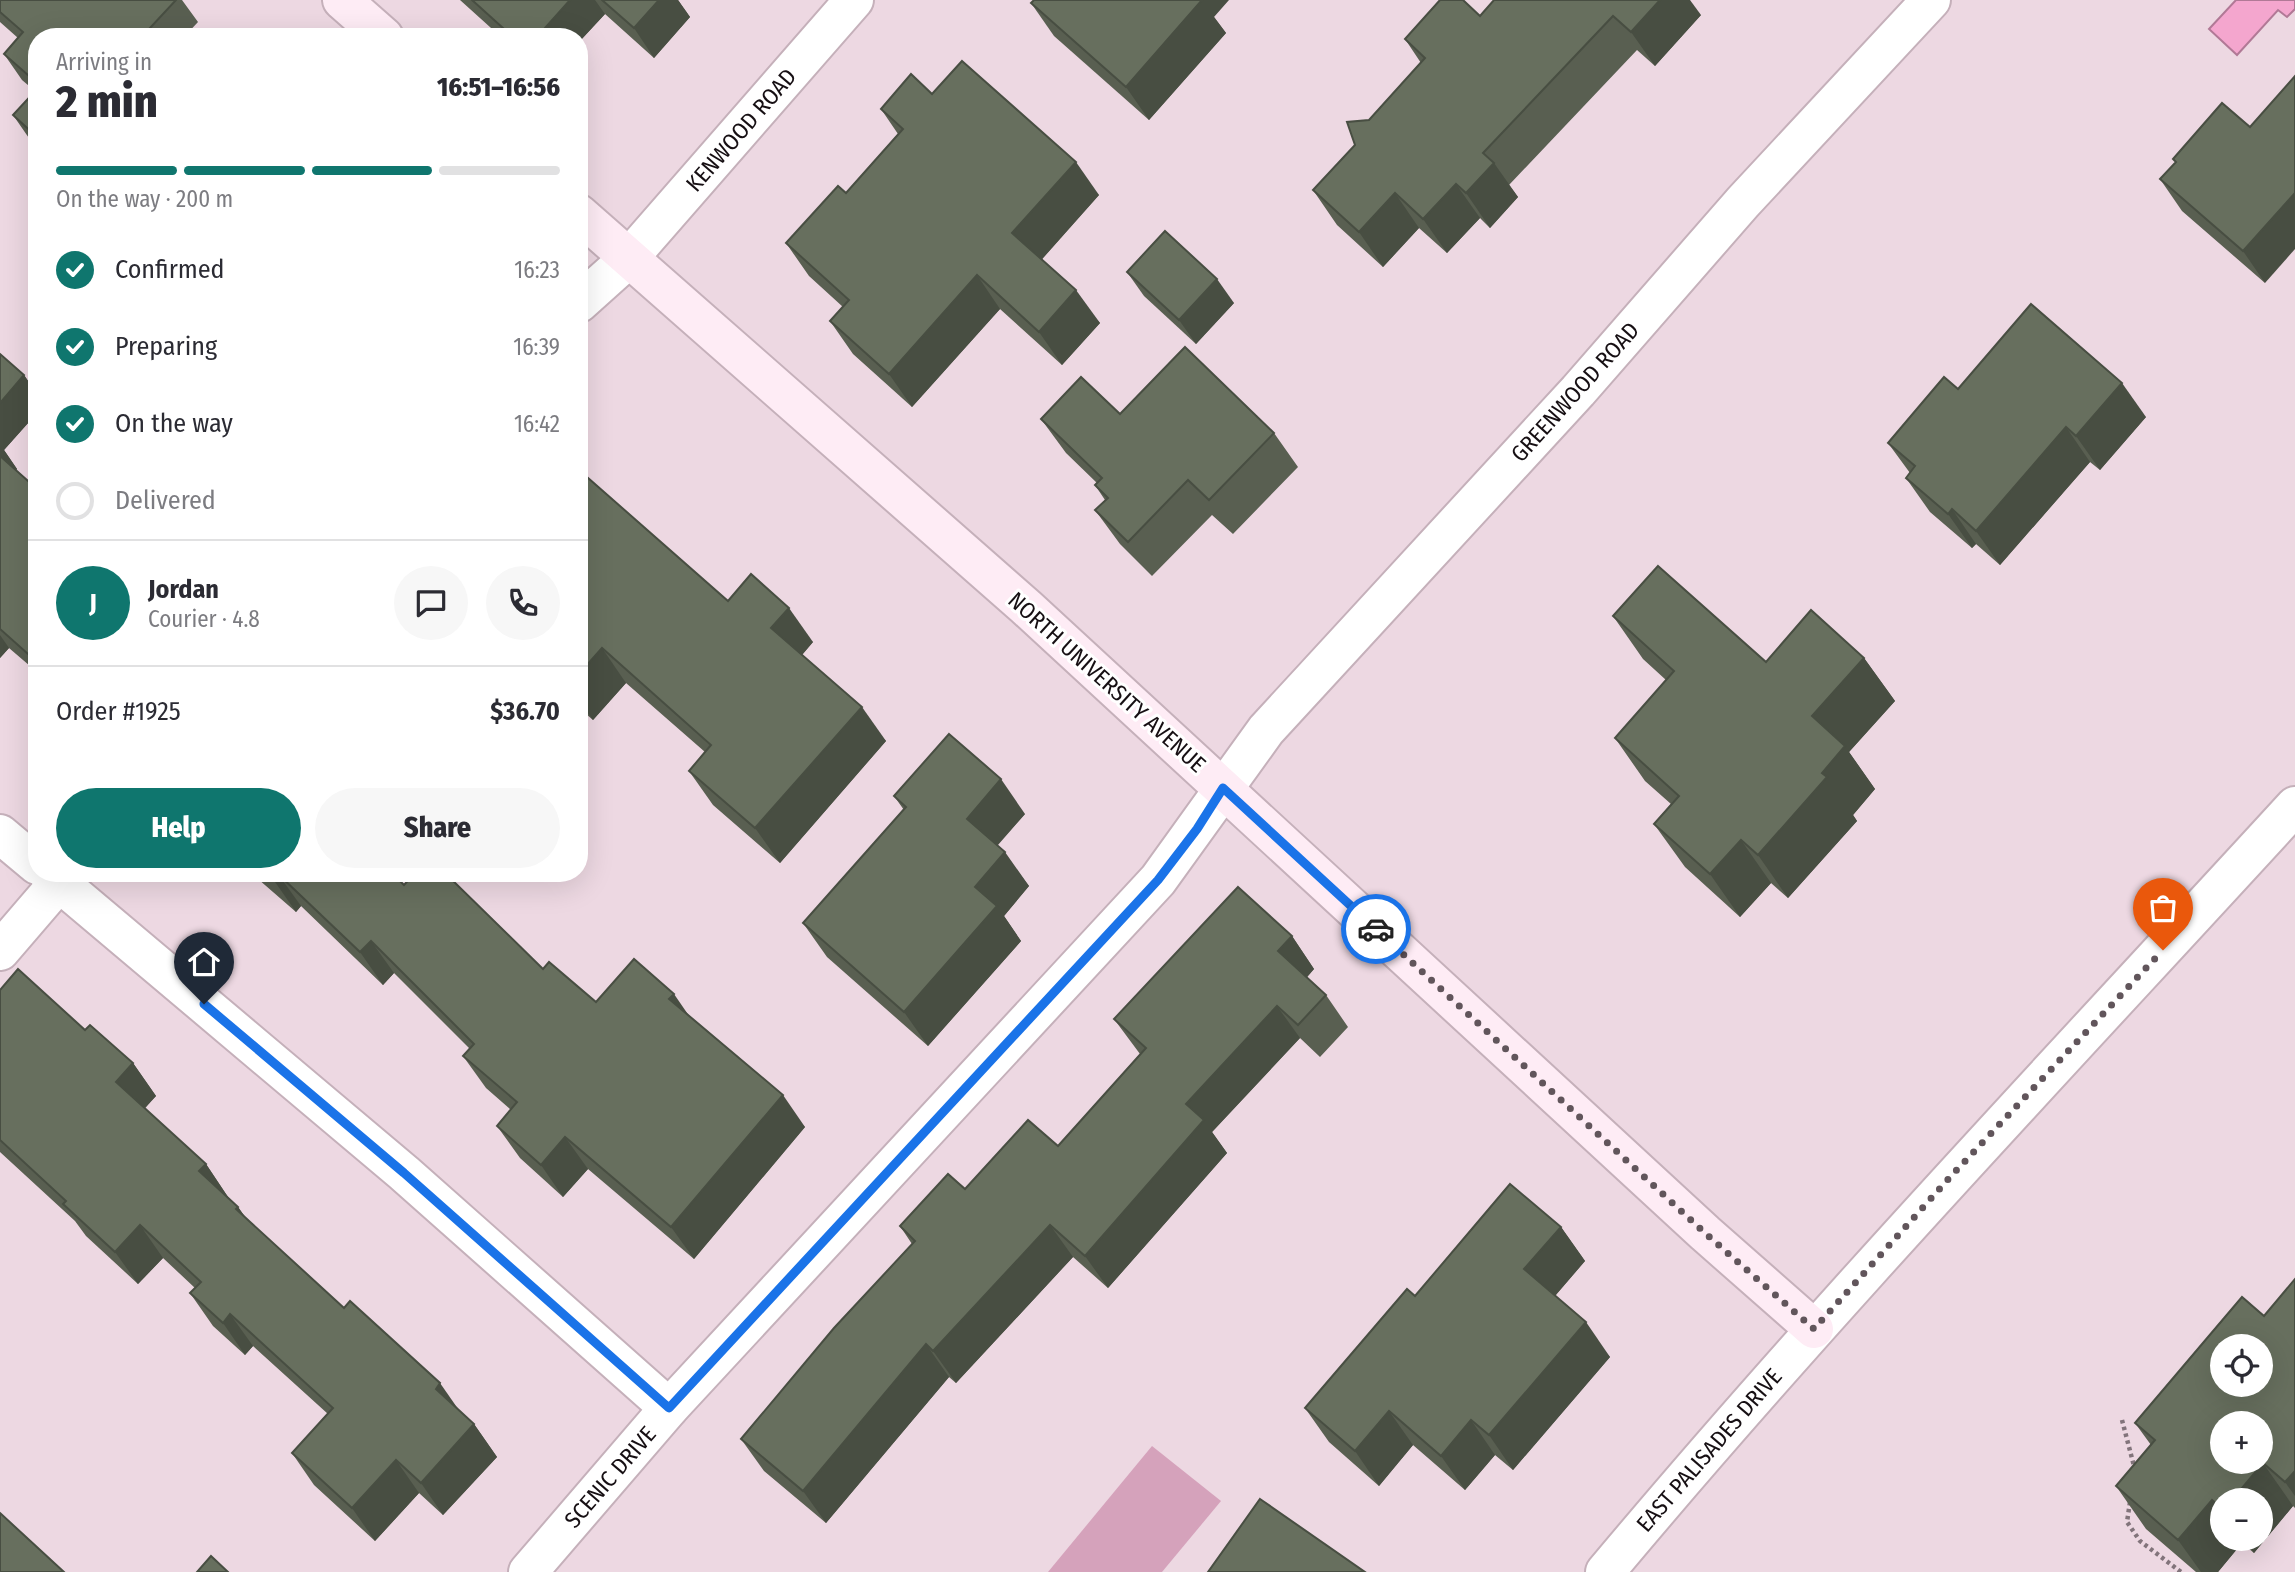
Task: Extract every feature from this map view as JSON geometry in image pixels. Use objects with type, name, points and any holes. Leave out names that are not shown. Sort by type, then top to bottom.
[{"type":"street","points":[[342,0],[374,28]]},
{"type":"street","name":"KENWOOD ROAD","points":[[588,295],[628,259],[854,0]]},
{"type":"street","name":"GREENWOOD ROAD","points":[[1223,788],[1266,730],[1578,391],[1743,202],[1931,0]]},
{"type":"street","name":"NORTH UNIVERSITY AVENUE","points":[[588,222],[1026,607],[1705,1233],[1814,1329]]},
{"type":"street","name":"SCENIC DRIVE","points":[[528,1572],[669,1408],[1158,880],[1197,829],[1223,788]]},
{"type":"street","name":"EAST PALISADES DRIVE","points":[[1605,1572],[1814,1329],[1952,1175],[2295,806]]},
{"type":"street","points":[[0,834],[28,855]]},
{"type":"street","points":[[0,951],[47,882]]},
{"type":"street","points":[[62,882],[404,1173],[669,1408]]},
{"type":"path","points":[[2122,1420],[2137,1479]]},
{"type":"path","points":[[2132,1497],[2127,1522],[2140,1541],[2181,1572]]},
{"type":"shaded area","points":[[2236,0],[2295,0],[2295,9],[2287,17],[2278,10],[2237,55],[2209,29]]},
{"type":"shaded area","points":[[1152,1446],[1221,1501],[1162,1572],[1048,1572]]},
{"type":"building","points":[[0,0],[176,0],[150,28],[28,28],[28,75],[4,54],[23,32],[0,12]]},
{"type":"building","points":[[472,0],[570,0],[545,28],[503,28]]},
{"type":"building","points":[[602,0],[659,0],[634,28]]},
{"type":"building","points":[[1034,0],[1202,0],[1126,87],[1031,3]]},
{"type":"building","points":[[1440,0],[1463,0],[1480,16],[1494,0],[1660,0],[1631,32],[1613,16],[1483,153],[1494,163],[1466,193],[1456,184],[1423,219],[1395,193],[1359,232],[1313,190],[1355,145],[1347,122],[1369,120],[1425,58],[1405,39]]},
{"type":"building","points":[[962,61],[1076,162],[1012,233],[1076,290],[1039,332],[977,275],[889,374],[830,321],[849,300],[786,243],[838,186],[846,193],[903,129],[881,109],[911,74],[932,94]]},
{"type":"building","points":[[2295,76],[2295,193],[2243,251],[2160,179],[2176,162],[2173,159],[2222,103],[2250,127]]},
{"type":"building","points":[[28,99],[28,129],[13,115]]},
{"type":"building","points":[[1165,231],[1217,279],[1179,320],[1127,272]]},
{"type":"building","points":[[2031,304],[2122,383],[2076,436],[2066,427],[1976,531],[1952,509],[1948,514],[1906,478],[1915,466],[1888,443],[1944,377],[1958,389]]},
{"type":"building","points":[[1185,347],[1274,433],[1209,500],[1188,480],[1128,542],[1095,510],[1108,498],[1095,485],[1102,478],[1041,419],[1081,377],[1120,414]]},
{"type":"building","points":[[0,354],[24,375],[0,403]]},
{"type":"building","points":[[0,456],[28,481],[28,654],[0,629]]},
{"type":"building","points":[[588,478],[728,601],[751,574],[789,608],[771,628],[862,707],[755,828],[689,771],[711,745],[602,648],[588,664]]},
{"type":"building","points":[[1658,566],[1766,662],[1811,610],[1864,658],[1812,716],[1845,746],[1822,773],[1827,777],[1758,855],[1741,840],[1710,874],[1654,824],[1679,796],[1615,738],[1674,671],[1613,616]]},
{"type":"building","points":[[949,734],[1001,779],[967,819],[1005,852],[975,887],[997,906],[904,1012],[803,923],[906,807],[894,796]]},
{"type":"building","points":[[286,882],[401,882],[404,885],[407,882],[454,882],[543,969],[549,962],[596,1002],[634,959],[674,994],[669,999],[783,1095],[671,1227],[565,1137],[541,1165],[497,1126],[517,1102],[463,1056],[474,1044],[371,941],[360,952]]},
{"type":"building","points":[[1238,887],[1292,936],[1278,951],[1326,995],[1298,1025],[1277,1006],[1186,1104],[1204,1120],[1085,1256],[1050,1225],[933,1351],[926,1344],[803,1491],[741,1439],[834,1328],[915,1241],[900,1226],[948,1174],[965,1189],[1028,1120],[1058,1146],[1146,1048],[1114,1019]]},
{"type":"building","points":[[18,969],[85,1030],[90,1025],[133,1063],[116,1082],[206,1164],[199,1171],[238,1207],[236,1209],[344,1308],[350,1301],[440,1383],[436,1389],[474,1424],[421,1483],[396,1460],[352,1508],[292,1453],[333,1408],[230,1314],[223,1323],[190,1293],[201,1282],[140,1225],[115,1252],[63,1204],[66,1201],[0,1140],[0,990]]},
{"type":"building","points":[[1510,1184],[1561,1227],[1524,1269],[1586,1322],[1489,1435],[1471,1420],[1441,1456],[1389,1411],[1355,1451],[1305,1408],[1407,1289],[1415,1296]]},
{"type":"building","points":[[2295,1279],[2295,1471],[2285,1482],[2273,1472],[2273,1411],[2210,1411],[2210,1474],[2254,1474],[2242,1488],[2210,1488],[2210,1502],[2178,1540],[2116,1486],[2155,1440],[2135,1423],[2210,1335],[2210,1397],[2273,1397],[2273,1334],[2211,1334],[2242,1297],[2264,1316]]},
{"type":"building","points":[[1260,1499],[1365,1572],[1208,1572]]},
{"type":"building","points":[[0,1513],[64,1572],[0,1572]]},
{"type":"building","points":[[211,1556],[228,1572],[197,1572]]},
{"type":"way so far","points":[[1376,929],[1705,1233],[1814,1329],[1952,1175],[2163,950]]},
{"type":"route","points":[[204,1004],[404,1173],[669,1408],[826,1242],[1023,1024],[1158,880],[1197,829],[1223,788],[1376,929]]}]
